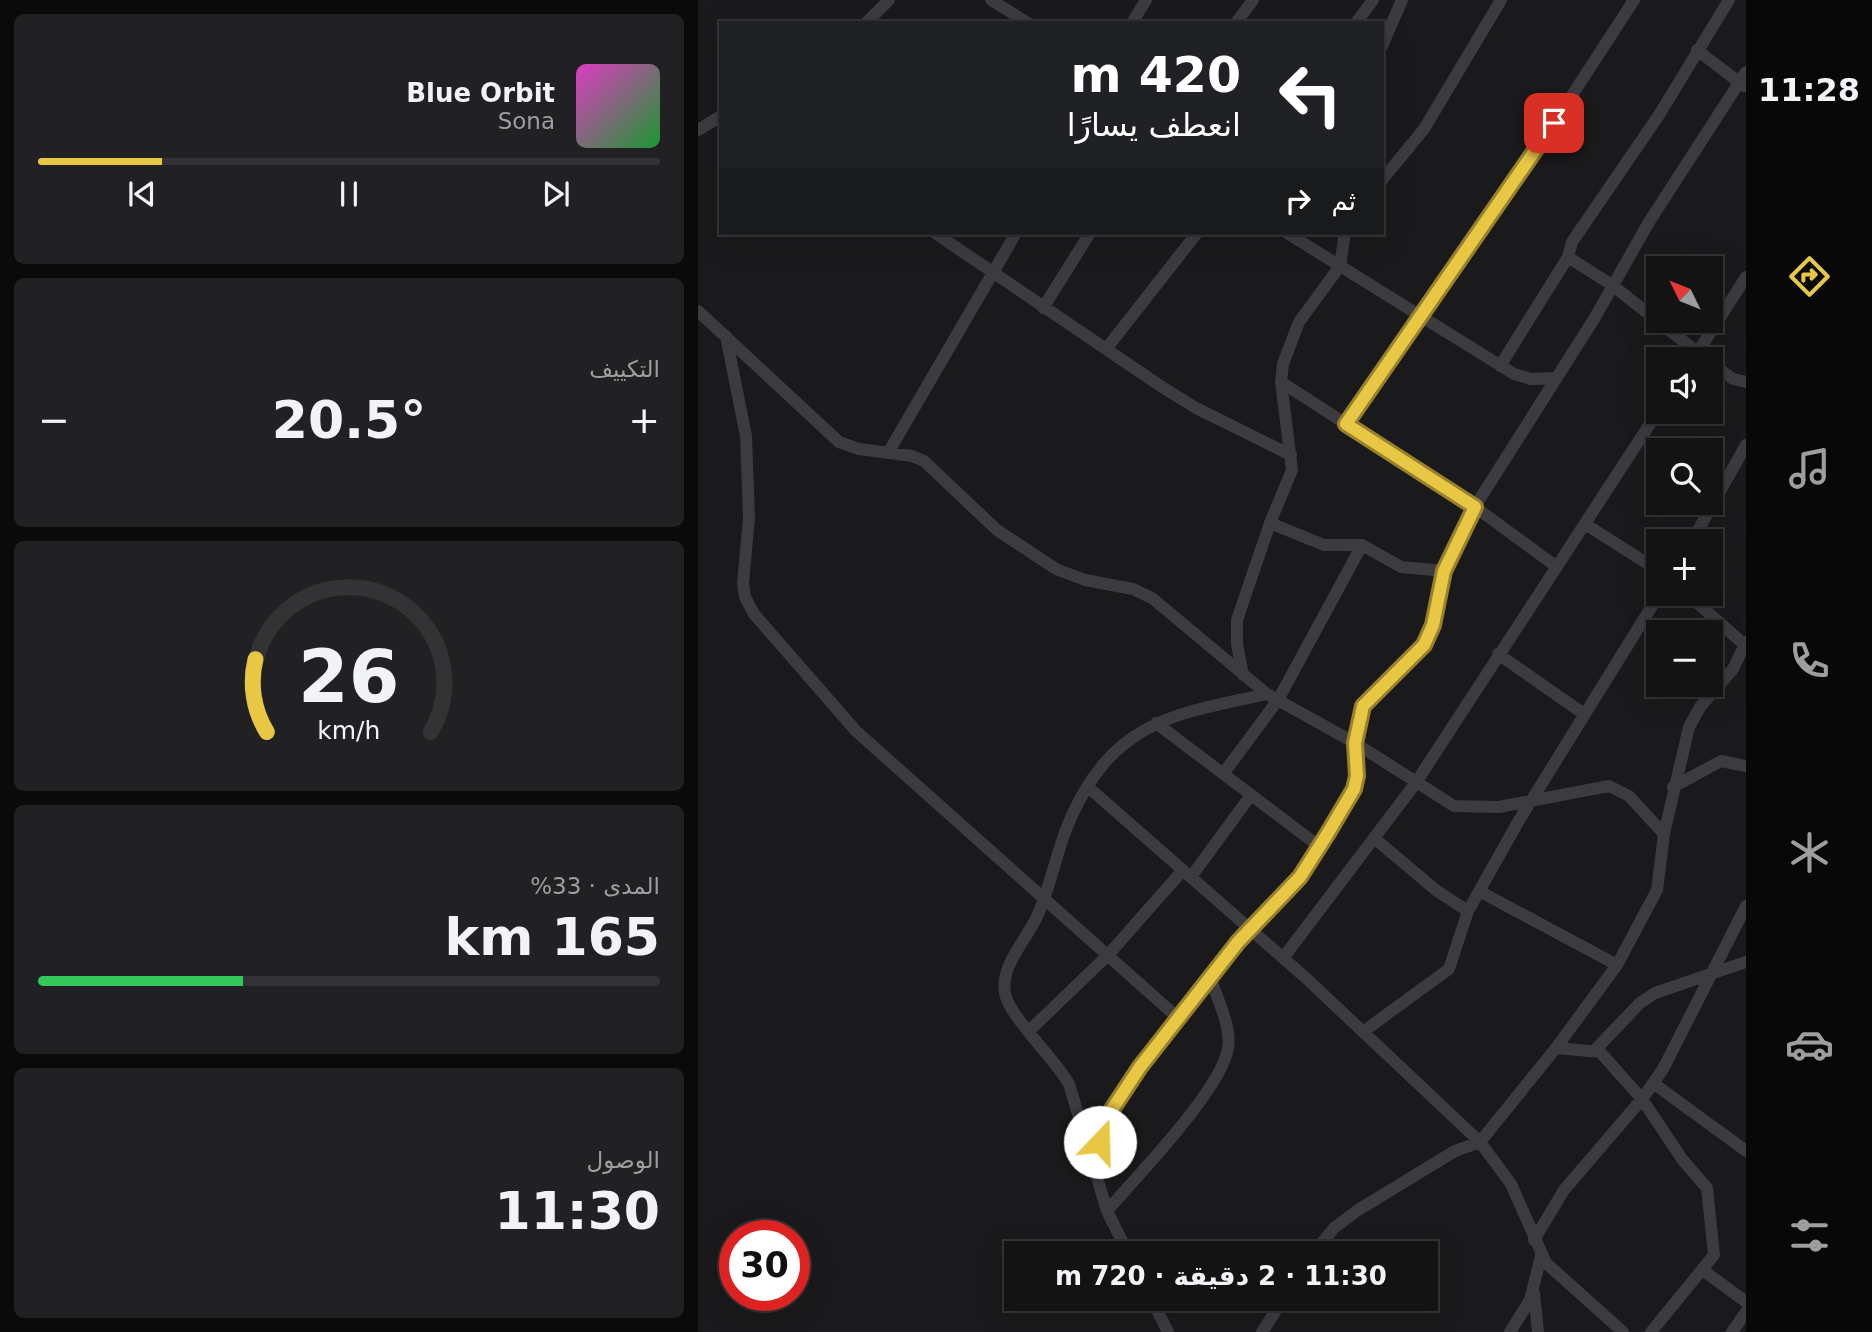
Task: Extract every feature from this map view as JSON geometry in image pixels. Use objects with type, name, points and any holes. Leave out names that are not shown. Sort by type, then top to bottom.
[{"type":"street","points":[[868,21],[889,0]]},
{"type":"street","points":[[991,0],[1025,21]]},
{"type":"street","points":[[1133,21],[1146,0]]},
{"type":"street","points":[[1237,21],[1253,0]]},
{"type":"street","points":[[1357,21],[1373,0]]},
{"type":"street","points":[[1384,41],[1402,0]]},
{"type":"street","points":[[1384,178],[1424,129],[1501,0]]},
{"type":"street","points":[[1346,424],[1554,123],[1634,0]]},
{"type":"street","points":[[1500,366],[1568,257],[1572,242],[1659,116],[1729,0]]},
{"type":"street","points":[[1098,1170],[1103,1131],[1111,1111],[1140,1067],[1210,976],[1300,877],[1320,847],[1354,789],[1358,761],[1355,743],[1363,706],[1424,645],[1433,625],[1444,571],[1475,507],[1557,378],[1649,222],[1744,80],[1697,50]]},
{"type":"street","points":[[698,130],[719,117]]},
{"type":"street","points":[[938,235],[1043,308],[1196,408],[1291,455]]},
{"type":"street","points":[[888,453],[1015,235]]},
{"type":"street","points":[[1043,308],[1090,235]]},
{"type":"street","points":[[1106,349],[1195,235]]},
{"type":"street","points":[[1290,235],[1500,366],[1522,377],[1557,378]]},
{"type":"street","points":[[1243,675],[1236,644],[1237,621],[1270,523],[1290,477],[1291,455],[1281,382],[1287,352],[1299,322],[1340,266],[1345,235]]},
{"type":"street","points":[[1568,257],[1613,285],[1688,347]]},
{"type":"street","points":[[1706,347],[1746,277]]},
{"type":"street","points":[[698,312],[827,434],[859,449],[924,461],[997,530],[1056,569],[1085,580],[1133,589],[1152,598],[1273,697],[1355,743],[1415,784],[1460,807],[1499,807],[1609,786],[1629,796],[1664,834]]},
{"type":"street","points":[[726,336],[746,436],[749,518],[743,583],[745,597],[754,614],[856,731],[1178,1018]]},
{"type":"street","points":[[1723,372],[1733,379],[1746,382]]},
{"type":"street","points":[[1281,382],[1475,507],[1557,567]]},
{"type":"street","points":[[1283,958],[1415,784],[1650,424]]},
{"type":"street","points":[[1699,529],[1746,445]]},
{"type":"street","points":[[1270,523],[1324,545],[1362,545],[1401,568],[1444,571]]},
{"type":"street","points":[[1585,524],[1646,563]]},
{"type":"street","points":[[1224,774],[1273,697],[1362,545]]},
{"type":"street","points":[[1364,1031],[1449,969],[1468,911],[1479,891],[1652,606]]},
{"type":"street","points":[[1324,1241],[1334,1228],[1358,1210],[1455,1151],[1480,1142],[1556,1048],[1617,965],[1657,890],[1673,787],[1689,727],[1700,706],[1733,668],[1745,645],[1701,606]]},
{"type":"street","points":[[1498,654],[1584,714]]},
{"type":"street","points":[[1122,1241],[1107,1211],[1098,1170],[1069,1084],[1005,996],[1004,981],[1045,898],[1069,823],[1088,787],[1116,750],[1156,723],[1182,712],[1273,697]]},
{"type":"street","points":[[1156,723],[1320,847]]},
{"type":"street","points":[[1673,787],[1721,761],[1746,766]]},
{"type":"street","points":[[1088,787],[1364,1031],[1480,1142],[1511,1184],[1541,1256],[1550,1268],[1623,1332]]},
{"type":"street","points":[[1030,1030],[1108,955],[1187,873],[1251,795]]},
{"type":"street","points":[[1374,838],[1437,891],[1468,911]]},
{"type":"street","points":[[1479,891],[1617,965]]},
{"type":"street","points":[[1534,1240],[1564,1190],[1653,1083],[1679,1042],[1709,973],[1746,906]]},
{"type":"street","points":[[1595,1050],[1647,998],[1709,973],[1746,962]]},
{"type":"street","points":[[1107,1211],[1184,1122],[1224,1063],[1229,1047],[1228,1034],[1210,976]]},
{"type":"street","points":[[1556,1048],[1595,1050],[1642,1099],[1710,1196],[1715,1250],[1704,1271],[1651,1332]]},
{"type":"street","points":[[1653,1083],[1746,1152]]},
{"type":"street","points":[[1509,1332],[1534,1289],[1541,1256]]},
{"type":"street","points":[[1704,1271],[1746,1301]]},
{"type":"street","points":[[1534,1289],[1539,1332]]},
{"type":"street","points":[[1158,1311],[1168,1332]]},
{"type":"street","points":[[1262,1332],[1276,1311]]},
{"type":"street","points":[[1732,1332],[1746,1312]]},
{"type":"route","points":[[1100,1142],[1111,1111],[1140,1067],[1238,942],[1307,867],[1354,789],[1358,761],[1355,743],[1363,706],[1371,694],[1417,653],[1430,632],[1444,571],[1475,507],[1346,424],[1554,123]]}]
